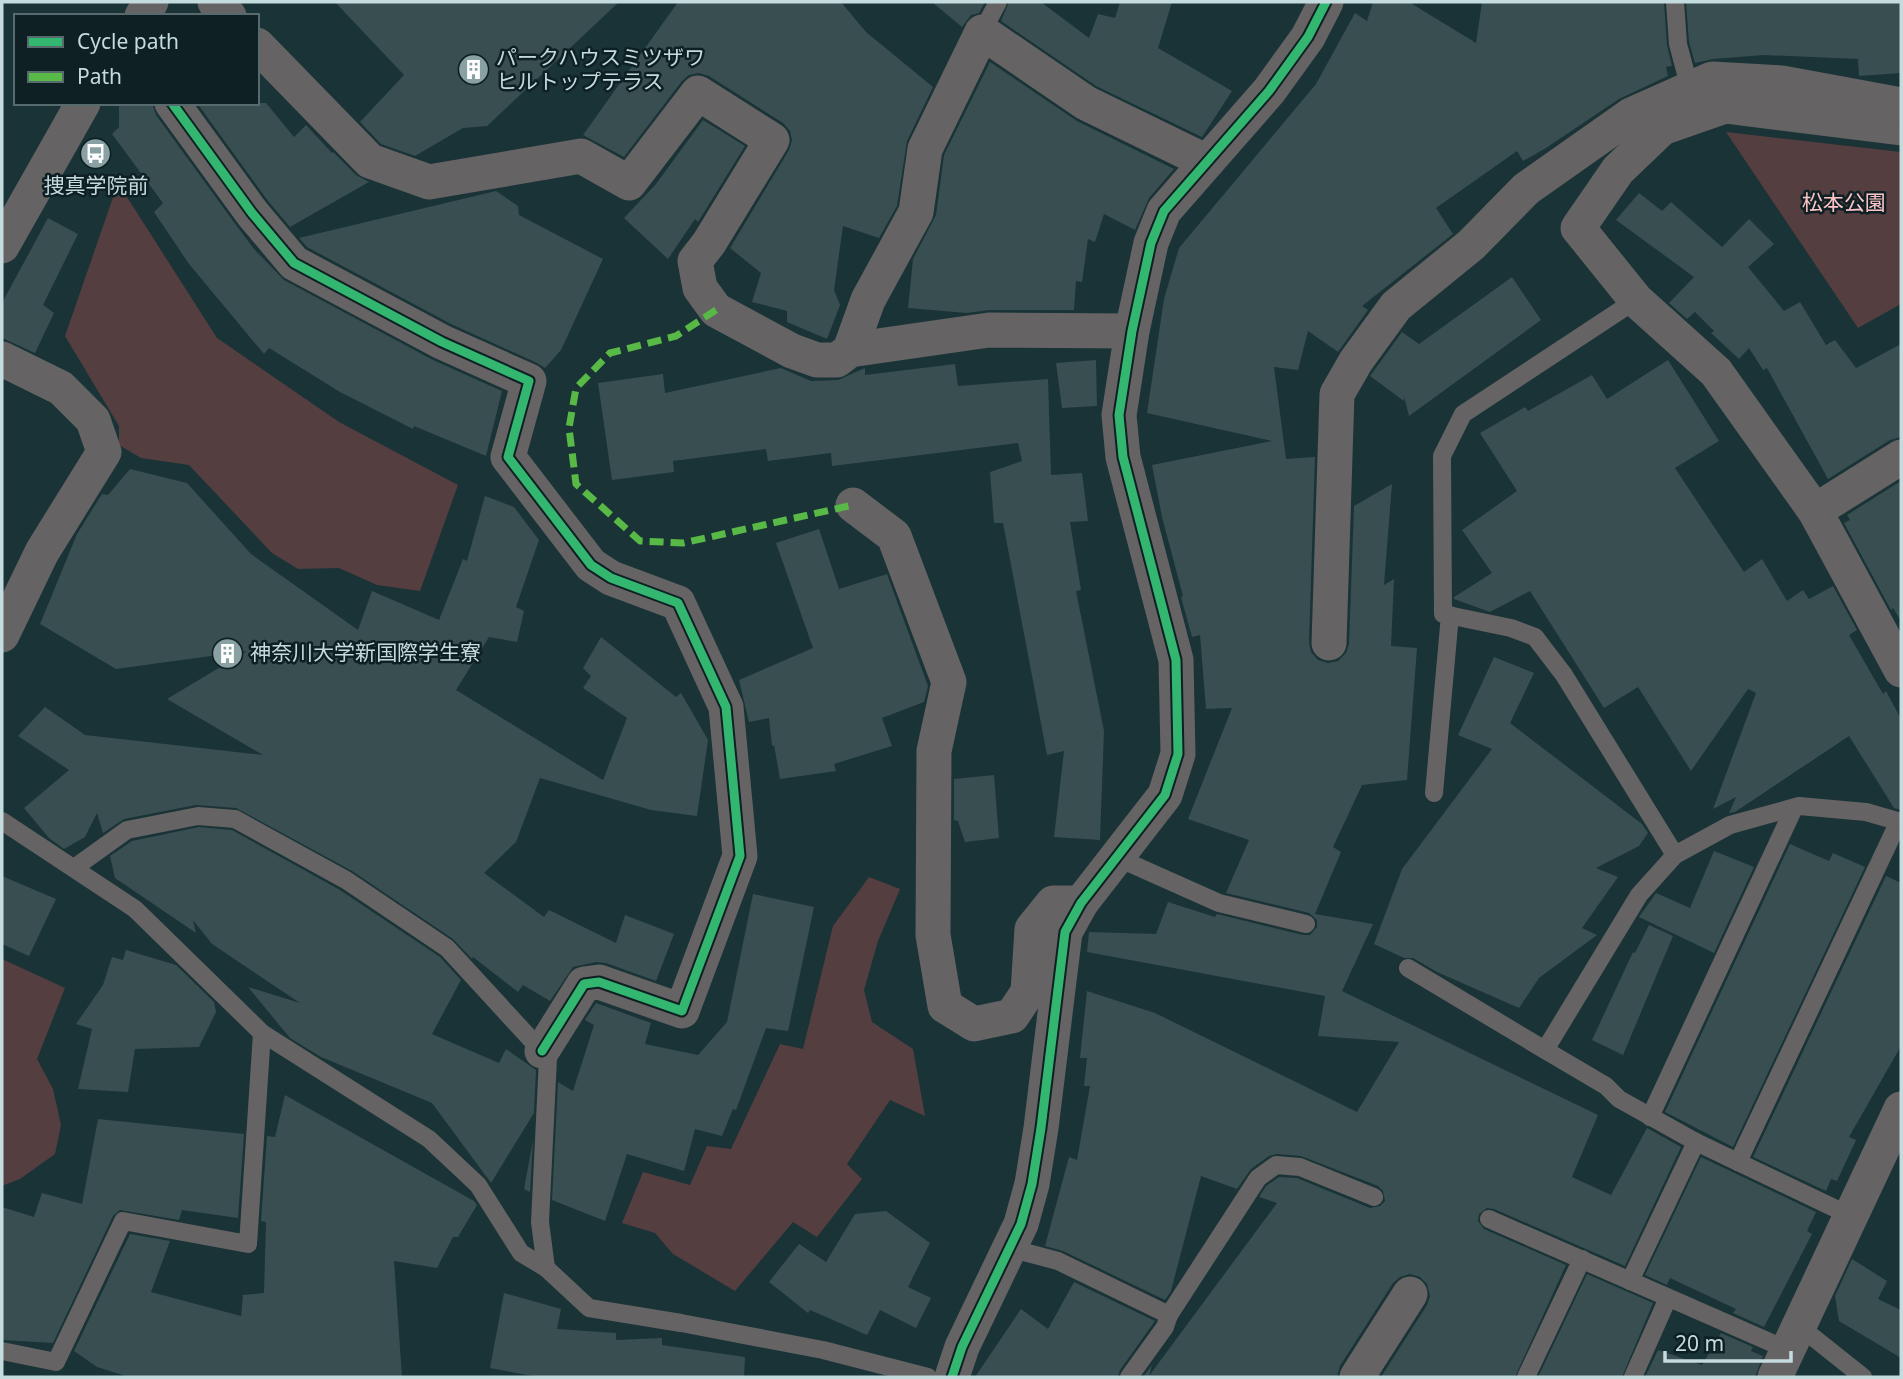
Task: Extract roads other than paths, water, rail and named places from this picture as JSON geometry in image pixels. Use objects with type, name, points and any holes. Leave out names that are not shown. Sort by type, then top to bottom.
[{"type":"street","points":[[951,1377],[962,1347],[1020,1224],[1032,1184],[1065,932],[1081,903],[1164,795],[1178,754],[1176,660],[1123,457],[1119,415],[1132,331],[1151,243],[1164,211],[1269,91],[1308,37],[1326,2]]},
{"type":"street","points":[[850,350],[868,300],[916,212],[925,149],[990,17],[1086,103],[1207,162]]},
{"type":"street","points":[[259,47],[370,161],[429,182],[581,156],[629,183],[698,93],[772,140],[709,243],[695,261],[700,288],[716,310],[792,351],[817,360],[837,360],[850,350],[989,330],[1132,331]]},
{"type":"street","points":[[1329,643],[1337,394],[1356,361],[1396,306],[1471,245],[1526,188],[1631,115],[1712,79],[1782,83],[1901,105]]},
{"type":"street","points":[[2,246],[82,105]]},
{"type":"street","points":[[173,105],[252,213],[294,263],[442,342],[529,381],[508,457],[591,565],[611,578],[678,603],[726,707],[740,856],[682,1010],[599,982],[584,984],[542,1051]]},
{"type":"street","points":[[1901,128],[1725,106],[1662,128],[1618,170],[1578,228],[1636,300],[1716,372],[1815,511],[1901,670]]},
{"type":"street","points":[[2,359],[61,388],[93,420],[104,452],[42,552],[2,635]]},
{"type":"street","points":[[1815,511],[1901,457]]},
{"type":"street","points":[[853,505],[894,536],[949,682],[934,751],[933,935],[945,1006],[974,1024],[1012,1016],[1028,992],[1032,929],[1053,904],[1081,903]]},
{"type":"street","points":[[1787,1351],[1901,1109]]},
{"type":"street","points":[[1357,1377],[1410,1294]]},
{"type":"lane","points":[[1675,2],[1678,44],[1690,89]]},
{"type":"lane","points":[[1636,300],[1462,414],[1441,456],[1443,614],[1511,628],[1535,637],[1564,675],[1675,855]]},
{"type":"lane","points":[[1434,793],[1450,615]]},
{"type":"lane","points":[[1545,1050],[1639,895],[1675,855],[1730,825],[1799,807],[1866,812],[1900,821],[1738,1162]]},
{"type":"lane","points":[[1650,1116],[1794,808]]},
{"type":"lane","points":[[74,868],[127,830],[198,816],[235,819],[346,880],[447,948],[548,1058],[540,1222],[546,1268]]},
{"type":"lane","points":[[2,821],[135,909],[262,1033],[429,1139],[478,1185],[521,1253],[546,1268],[589,1308],[823,1350],[928,1377]]},
{"type":"lane","points":[[1118,858],[1219,903],[1306,924]]},
{"type":"lane","points":[[1408,968],[1606,1086],[1619,1100],[1696,1142],[1851,1216]]},
{"type":"lane","points":[[2,1351],[56,1362],[123,1221],[248,1244],[262,1033]]},
{"type":"lane","points":[[1630,1281],[1696,1142]]},
{"type":"lane","points":[[1129,1377],[1165,1327],[1169,1315],[1258,1178],[1276,1166],[1300,1167],[1374,1197]]},
{"type":"lane","points":[[1489,1219],[1787,1351],[1863,1377]]},
{"type":"lane","points":[[1009,1248],[1058,1261],[1169,1315]]},
{"type":"lane","points":[[1526,1377],[1582,1259]]},
{"type":"lane","points":[[1633,1377],[1668,1298]]},
{"type":"place","name":"パークハウスミツザワ ヒルトップテラス","points":[[473,70]]},
{"type":"place","name":"捜真学院前","points":[[96,154]]},
{"type":"place","name":"神奈川大学新国際学生寮","points":[[227,653]]},
{"type":"park label","name":"松本公園","points":[[1844,203]]}]
